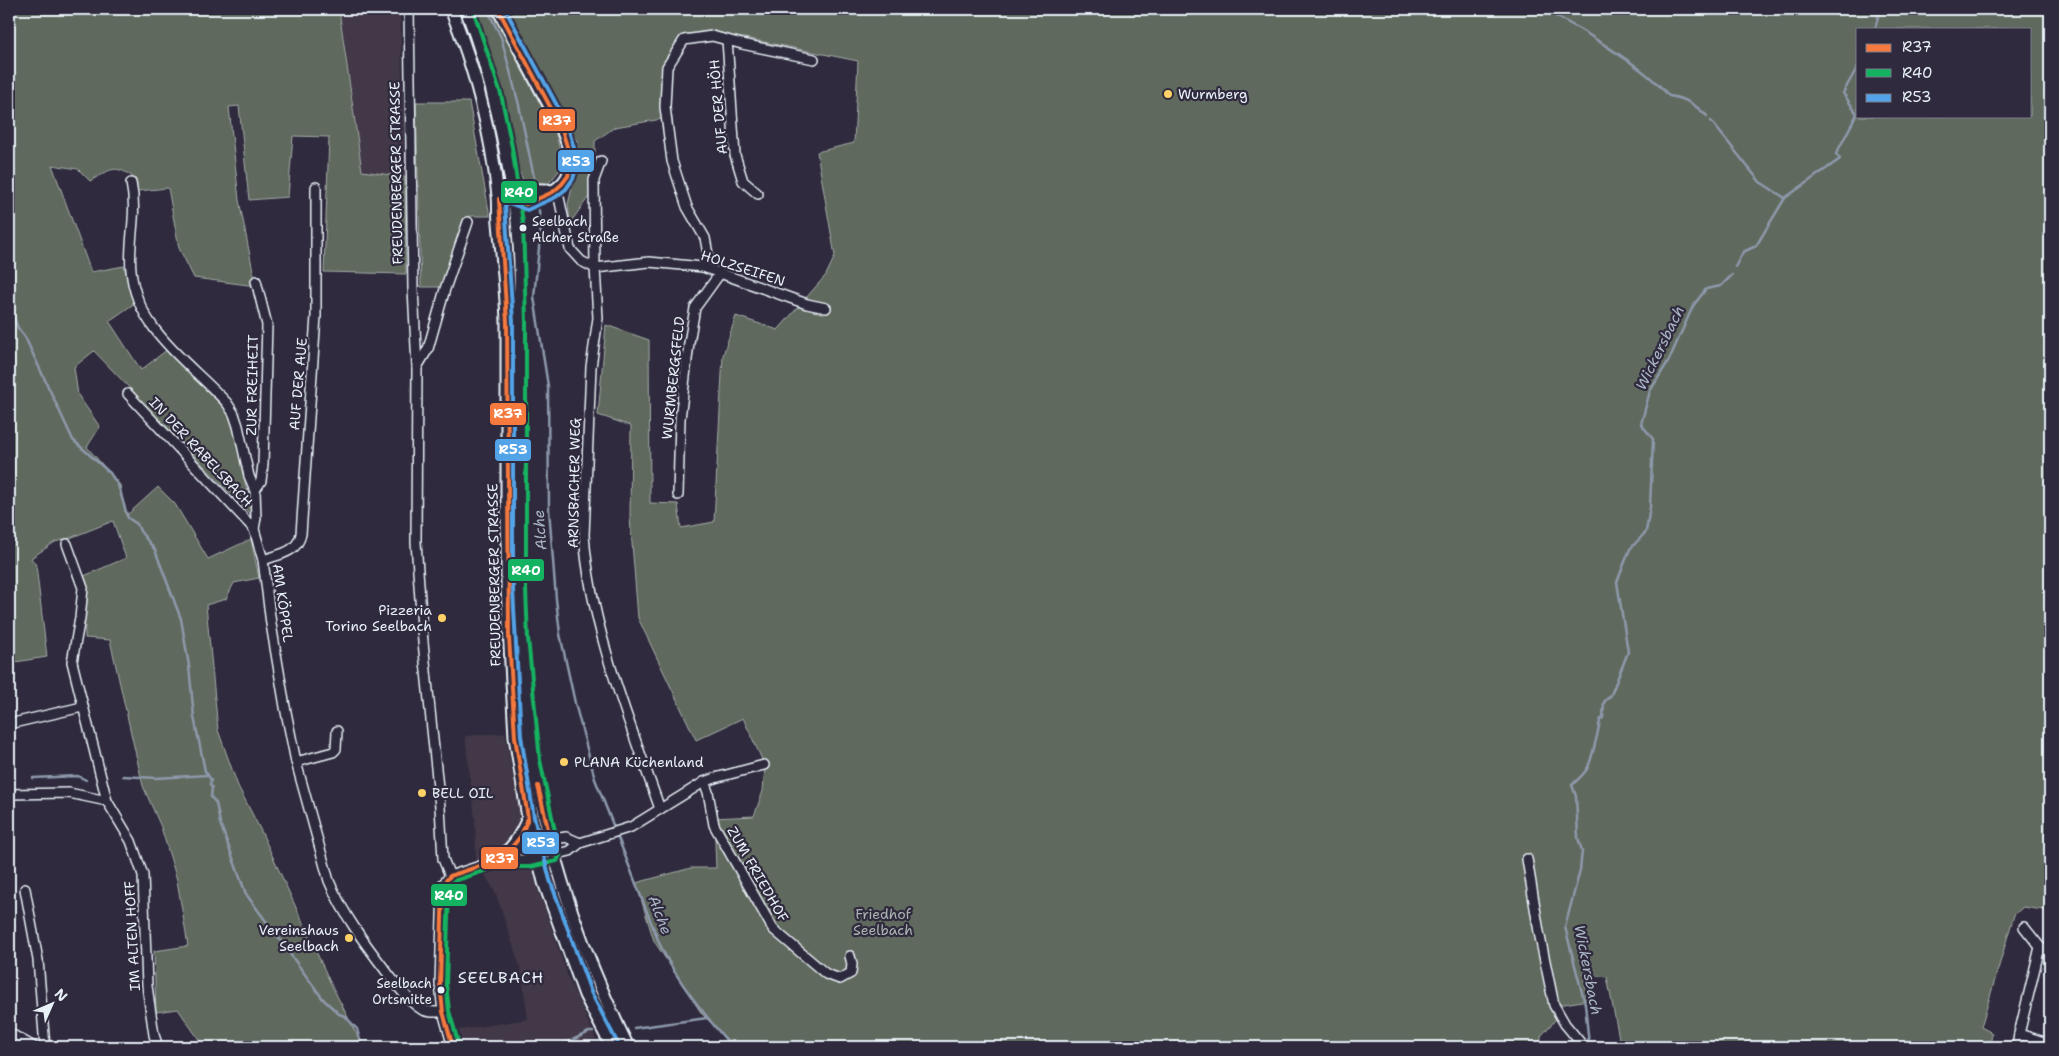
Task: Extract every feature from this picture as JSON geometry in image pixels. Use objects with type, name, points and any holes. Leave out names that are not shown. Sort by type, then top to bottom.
[{"type":"main road","name":"FREUDENBERGER STRASSE","points":[[451,9],[475,79],[485,117],[499,199],[507,322],[509,638],[515,738],[534,846],[554,911],[585,995],[612,1047]]},
{"type":"main road","name":"FREUDENBERGER STRASSE","points":[[466,9],[494,95],[506,148],[512,197],[517,219],[520,590],[522,638],[532,752],[550,840],[570,906],[600,988],[628,1047]]},
{"type":"main road","points":[[498,9],[561,127],[571,152],[572,161],[567,177],[551,191],[529,196],[526,204],[512,197],[499,199]]},
{"type":"main road","points":[[496,861],[506,854],[521,836],[528,818]]},
{"type":"main road","points":[[534,846],[550,840]]},
{"type":"main road","points":[[538,859],[554,855]]},
{"type":"street","name":"FREUDENBERGER STRASSE","points":[[409,9],[413,289],[417,367],[416,542],[443,859],[450,876]]},
{"type":"street","name":"AUF DER HÖH","points":[[703,267],[708,254],[705,238],[687,207],[672,161],[665,107],[667,67],[684,40],[712,36],[814,59]]},
{"type":"street","name":"AUF DER HÖH","points":[[727,40],[735,155],[743,181],[758,194]]},
{"type":"street","name":"ARNSBACHER WEG","points":[[601,161],[594,180],[595,268],[598,318],[591,367],[584,526],[586,556],[597,620],[660,809]]},
{"type":"street","name":"AM KÖPPEL","points":[[131,183],[134,200],[130,254],[131,272],[141,305],[150,326],[211,386],[234,414],[249,476],[255,490],[256,518],[254,529],[263,560],[271,624],[296,762],[329,881],[344,912],[371,951],[412,1002],[430,1012],[443,1012]]},
{"type":"street","name":"AUF DER AUE","points":[[263,560],[294,548],[299,542],[301,534],[316,316],[316,186]]},
{"type":"street","points":[[551,191],[570,249],[581,261],[595,268]]},
{"type":"street","name":"FREUDENBERGER STRASSE","points":[[417,367],[428,349],[445,289],[468,222]]},
{"type":"street","name":"HOLZSEIFEN","points":[[595,268],[649,262],[703,267],[807,304],[826,308]]},
{"type":"street","name":"WURMBERGSFELD","points":[[678,495],[680,419],[688,343],[695,308],[721,272]]},
{"type":"street","name":"ZUR FREIHEIT","points":[[255,490],[261,481],[263,464],[267,355],[265,311],[256,281]]},
{"type":"street","name":"IN DER RABELSBACH","points":[[128,394],[254,529]]},
{"type":"street","name":"IM ALTEN HOFF","points":[[67,544],[83,588],[72,662],[107,801],[131,841],[143,876],[147,986],[154,1034],[158,1047]]},
{"type":"street","points":[[9,724],[82,707]]},
{"type":"street","points":[[296,762],[333,752],[336,749],[336,731]]},
{"type":"street","points":[[554,855],[570,851],[580,843],[616,833],[640,822],[704,782],[764,765]]},
{"type":"street","name":"ZUM FRIEDHOF","points":[[704,782],[708,792],[714,825],[773,929],[812,963],[834,978],[840,979],[850,973],[852,964],[850,956]]},
{"type":"street","points":[[9,794],[69,793],[107,801]]},
{"type":"street","points":[[550,840],[566,837],[580,843]]},
{"type":"street","points":[[506,854],[534,846]]},
{"type":"street","points":[[453,1047],[443,1012],[440,984],[443,884],[450,876],[496,861],[538,859]]},
{"type":"street","points":[[1527,859],[1538,932],[1554,1005],[1565,1024],[1584,1047]]},
{"type":"street","points":[[25,889],[38,960],[45,1047]]},
{"type":"street","points":[[2024,928],[2040,947],[2050,954]]},
{"type":"street","points":[[2017,1047],[2040,947]]},
{"type":"street","points":[[9,1033],[34,1047]]},
{"type":"street","points":[[2019,1034],[2050,1044]]},
{"type":"shaded area","points":[[345,9],[400,9],[405,177],[362,172],[340,17]]},
{"type":"shaded area","points":[[505,733],[529,861],[568,977],[596,1039],[566,1047],[462,1047],[458,1030],[528,1019],[521,970],[496,894],[476,859],[475,819],[465,736]]},
{"type":"green space","points":[[9,9],[345,9],[340,17],[362,171],[405,177],[406,274],[324,272],[329,137],[293,136],[288,197],[249,200],[239,106],[229,107],[239,200],[256,286],[194,278],[179,248],[168,188],[138,191],[136,179],[118,169],[108,171],[90,181],[78,169],[52,165],[91,272],[124,266],[135,303],[109,321],[141,370],[168,349],[231,413],[252,516],[94,351],[74,367],[78,395],[100,427],[87,447],[120,485],[126,516],[158,487],[175,504],[208,559],[251,539],[259,578],[234,583],[226,599],[206,605],[218,730],[238,786],[261,831],[331,984],[362,1045],[358,1047],[204,1047],[178,1009],[156,1012],[154,951],[188,946],[177,880],[161,827],[143,786],[110,640],[85,638],[84,576],[126,558],[113,521],[55,542],[31,558],[36,565],[47,657],[9,663]]},
{"type":"green space","points":[[475,9],[492,9],[556,133],[563,166],[549,183],[524,182],[518,169],[502,88]]},
{"type":"green space","name":"Friedhof Seelbach","points":[[506,9],[2050,9],[2050,911],[2023,907],[2014,915],[1981,1027],[1992,1033],[1990,1047],[1649,1047],[1646,1044],[1620,1043],[1607,977],[1583,974],[1588,1000],[1558,1005],[1556,1019],[1541,1036],[1541,1047],[735,1047],[702,1014],[654,941],[636,883],[691,868],[716,868],[714,818],[754,816],[763,791],[765,766],[743,718],[696,740],[638,618],[630,518],[631,426],[598,415],[606,325],[649,340],[650,503],[678,504],[681,528],[714,522],[723,355],[736,316],[778,330],[826,275],[835,256],[817,152],[854,143],[858,61],[744,38],[683,35],[663,72],[662,119],[615,127],[595,141],[595,164],[590,195],[570,223],[568,204],[578,164],[578,143]]},
{"type":"green space","points":[[416,102],[469,102],[490,216],[471,216],[462,224],[442,287],[421,287]]},
{"type":"waterway","name":"Alche","points":[[487,9],[501,37],[519,105],[536,187]]},
{"type":"waterway","points":[[1545,9],[1583,31],[1631,63],[1652,79],[1669,96],[1680,98],[1690,103],[1707,116]]},
{"type":"waterway","name":"Wickersbach","points":[[1875,28],[1880,9]]},
{"type":"waterway","name":"Wickersbach","points":[[1856,70],[1843,93],[1856,112]]},
{"type":"waterway","name":"Wickersbach","points":[[1735,267],[1743,252],[1756,246],[1785,198],[1840,159],[1836,154],[1856,116]]},
{"type":"waterway","points":[[1711,121],[1760,182],[1785,198]]},
{"type":"waterway","name":"Alche","points":[[538,203],[541,228],[534,297],[548,386],[549,509],[560,634],[575,703],[595,779],[615,830]]},
{"type":"waterway","name":"Wickersbach","points":[[1589,1045],[1585,1004],[1565,927],[1580,870],[1582,851],[1578,838],[1576,796],[1572,785],[1588,767],[1600,720],[1603,718],[1604,702],[1611,695],[1628,652],[1617,582],[1630,549],[1646,532],[1650,507],[1653,439],[1641,424],[1650,391],[1669,360],[1693,306],[1706,289],[1721,286],[1732,275]]},
{"type":"waterway","points":[[9,305],[18,328],[25,337],[73,440],[110,473],[118,485],[128,518],[137,524],[140,531],[155,550],[181,619],[189,666],[194,717],[205,771],[211,780],[211,797],[216,803],[220,823],[246,894],[323,999],[339,1014],[345,1016],[357,1029],[362,1047]]},
{"type":"waterway","points":[[123,776],[156,778],[208,775]]},
{"type":"waterway","points":[[33,778],[78,776],[86,780]]},
{"type":"waterway","name":"Alche","points":[[617,835],[667,959],[693,998],[732,1047]]},
{"type":"waterway","points":[[634,1028],[707,1018]]},
{"type":"waterway","points":[[558,1047],[589,1032],[593,1032]]},
{"type":"transit line","name":"R40","points":[[459,1045],[449,1011],[446,984],[449,886],[454,881],[496,867],[530,867],[557,861],[560,855],[540,760],[528,638],[526,590],[526,322],[523,223],[512,147],[501,94],[473,9]]},
{"type":"transit line","name":"R37","points":[[498,9],[561,127],[570,156],[568,176],[553,192],[526,204],[512,197]]},
{"type":"transit line","name":"R53","points":[[505,9],[567,124],[576,155],[576,169],[573,179],[566,189],[556,197],[527,210],[509,203]]},
{"type":"transit line","name":"R37","points":[[453,1047],[443,1012],[440,984],[443,884],[450,876],[495,861],[506,854],[521,836],[528,818],[515,737],[509,637],[507,322],[499,199],[512,197]]},
{"type":"transit line","name":"R53","points":[[513,203],[505,204],[513,322],[513,590],[521,736],[534,817],[550,880],[591,992],[618,1044]]},
{"type":"transit line","name":"R37","points":[[538,786],[554,855]]},
{"type":"place","name":"Wurmberg","points":[[1168,94]]},
{"type":"place","name":"Seelbach Alcher Straße","points":[[523,228]]},
{"type":"place","name":"Pizzeria Torino Seelbach","points":[[442,618]]},
{"type":"place","name":"PLANA Küchenland","points":[[564,762]]},
{"type":"place","name":"BELL OIL","points":[[422,793]]},
{"type":"place","name":"Vereinshaus Seelbach","points":[[349,938]]},
{"type":"place","name":"Seelbach Ortsmitte","points":[[441,990]]},
{"type":"district","name":"SEELBACH","points":[[501,977]]}]
